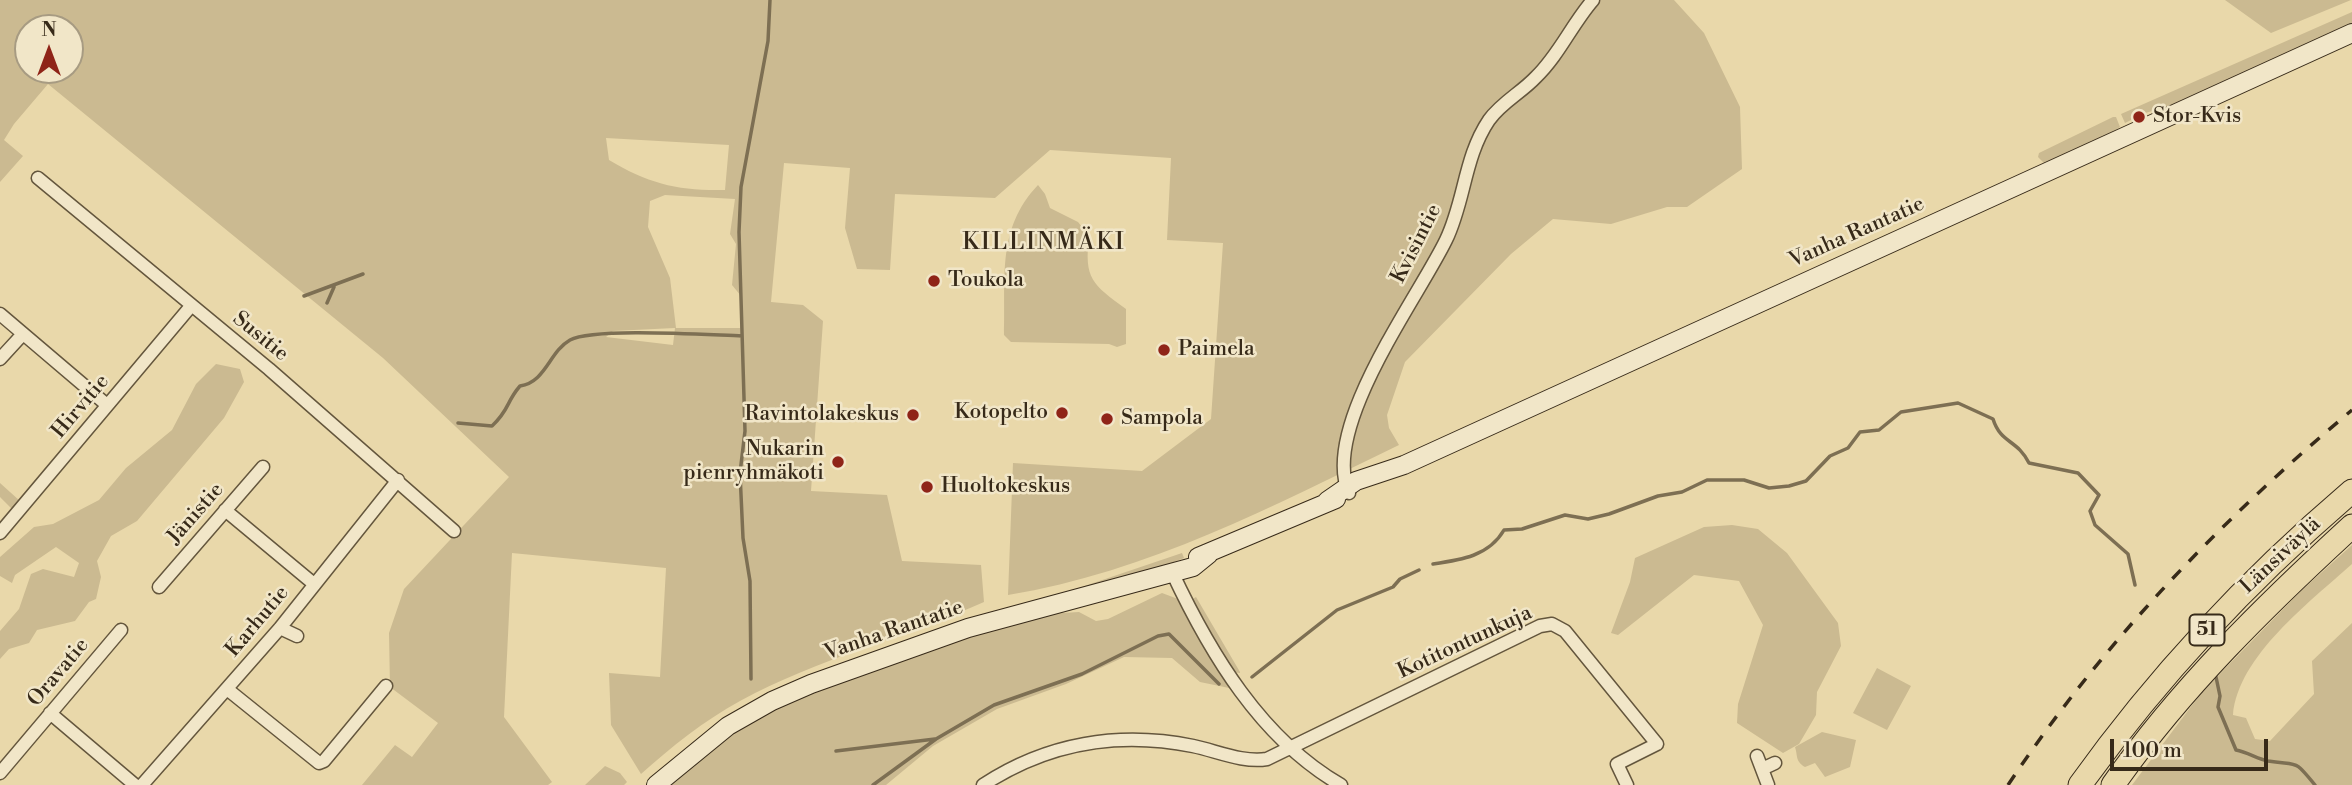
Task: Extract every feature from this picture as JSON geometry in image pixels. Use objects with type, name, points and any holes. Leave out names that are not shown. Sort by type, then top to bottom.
[{"type":"highway","name":"Länsiväylä","points":[[2080,785],[2203,634],[2258,576],[2352,491]]},
{"type":"highway","name":"Länsiväylä","points":[[2113,785],[2171,709],[2250,624],[2352,526]]},
{"type":"main road","name":"Vanha Rantatie","points":[[656,785],[728,726],[772,701],[811,684],[968,628],[1193,567],[1209,554],[1348,491],[1370,486],[1381,474],[2352,33]]},
{"type":"street","name":"Kvisintie","points":[[1348,491],[1343,466],[1348,441],[1366,386],[1396,324],[1447,240],[1477,140],[1499,107],[1536,78],[1557,53],[1574,23],[1593,0]]},
{"type":"street","name":"Susitie","points":[[38,178],[398,480],[453,531]]},
{"type":"street","name":"Hirvitie","points":[[0,533],[191,306]]},
{"type":"street","points":[[0,314],[107,405]]},
{"type":"street","points":[[0,359],[22,335]]},
{"type":"street","name":"Jänistie","points":[[159,587],[263,467]]},
{"type":"street","name":"Karhutie","points":[[142,785],[280,628],[398,480]]},
{"type":"street","points":[[225,510],[314,584]]},
{"type":"street","points":[[1172,572],[1226,673],[1290,748],[1341,785]]},
{"type":"street","name":"Kotitontunkuja","points":[[1290,748],[1541,626],[1552,624],[1565,631],[1657,744],[1617,764],[1627,785]]},
{"type":"street","points":[[280,628],[297,636]]},
{"type":"street","name":"Oravatie","points":[[0,773],[121,629]]},
{"type":"street","points":[[227,689],[319,763],[324,761],[386,686]]},
{"type":"street","points":[[50,713],[135,785]]},
{"type":"street","points":[[983,785],[1044,755],[1106,739],[1168,741],[1255,760],[1290,748]]},
{"type":"street","points":[[1768,785],[1760,763],[1775,763]]},
{"type":"shaded area","points":[[0,0],[1674,0],[1704,33],[1740,107],[1742,169],[1687,207],[1667,207],[1611,224],[1553,219],[1511,254],[1405,362],[1387,415],[1389,428],[1399,445],[1257,513],[1160,554],[1060,584],[1008,595],[1013,463],[1142,471],[1211,419],[1223,243],[1167,240],[1171,158],[1050,150],[995,198],[895,194],[890,270],[857,269],[845,228],[850,168],[784,163],[771,302],[803,305],[823,321],[811,491],[887,495],[902,561],[981,565],[984,602],[830,660],[740,701],[701,725],[641,774],[611,725],[609,673],[660,677],[666,568],[512,553],[504,717],[552,782],[548,785],[362,785],[395,745],[412,757],[438,723],[390,687],[389,633],[404,589],[509,477],[383,358],[48,84],[4,140],[23,156],[0,182]],"holes":[[[606,138],[729,145],[725,190],[679,187],[638,175],[609,160]],[[665,195],[735,199],[730,234],[736,244],[732,285],[741,296],[740,328],[676,328],[670,278],[648,227],[650,201]],[[675,328],[673,345],[606,337],[613,331]]]},
{"type":"shaded area","points":[[2225,0],[2351,0],[2271,33]]},
{"type":"shaded area","points":[[2352,12],[2352,27],[2193,100],[2145,113],[2125,123],[2121,114]]},
{"type":"shaded area","points":[[2116,117],[2120,127],[2099,142],[2050,164],[2044,163],[2038,157],[2039,153]]},
{"type":"shaded area","points":[[1038,185],[1050,208],[1078,222],[1089,236],[1088,262],[1093,279],[1105,293],[1126,309],[1126,344],[1117,347],[1109,344],[1011,342],[1004,335],[1009,237],[1015,219]]},
{"type":"shaded area","points":[[216,364],[240,369],[244,382],[224,418],[137,521],[111,536],[97,561],[101,577],[96,599],[89,602],[75,621],[37,630],[29,643],[9,649],[0,659],[0,631],[19,609],[31,574],[43,569],[74,577],[79,563],[56,547],[15,575],[12,583],[0,576],[0,557],[34,527],[53,524],[99,500],[126,468],[172,430],[196,384]]},
{"type":"shaded area","points":[[0,483],[20,501],[12,509],[0,497]]},
{"type":"shaded area","points":[[1732,525],[1758,529],[1787,553],[1838,623],[1841,646],[1817,692],[1816,715],[1799,744],[1783,753],[1737,723],[1738,704],[1763,625],[1739,581],[1694,575],[1618,635],[1611,633],[1630,582],[1635,558],[1704,527]]},
{"type":"shaded area","points":[[2352,545],[2352,564],[2297,613],[2262,651],[2238,693],[2233,715],[2246,718],[2255,739],[2270,741],[2314,694],[2312,661],[2352,623],[2352,785],[2132,785],[2202,692],[2301,591]]},
{"type":"shaded area","points":[[1182,553],[1184,558],[1149,572],[1055,596]]},
{"type":"shaded area","points":[[1162,593],[1178,599],[1207,652],[1234,689],[1200,682],[1172,658],[1124,657],[1066,684],[997,709],[933,746],[886,785],[667,785],[749,717],[931,647],[1045,614],[1079,612],[1096,621],[1108,619]]},
{"type":"shaded area","points":[[1196,597],[1240,673],[1233,672],[1191,600]]},
{"type":"shaded area","points":[[1877,668],[1911,686],[1887,730],[1853,713]]},
{"type":"shaded area","points":[[1822,732],[1856,740],[1850,767],[1825,777],[1815,763],[1805,767],[1800,763],[1795,747]]},
{"type":"shaded area","points":[[605,766],[620,773],[627,782],[624,785],[585,785]]},
{"type":"waterway","points":[[751,679],[750,581],[743,538],[740,473],[745,431],[739,232],[741,187],[768,41],[770,0]]},
{"type":"waterway","points":[[304,296],[363,274]]},
{"type":"waterway","points":[[327,303],[334,287]]},
{"type":"waterway","points":[[458,423],[492,426],[520,386],[536,379],[563,345],[583,336],[626,333],[742,336]]},
{"type":"waterway","points":[[1433,564],[1464,558],[1482,551],[1491,546],[1504,530],[1522,529],[1565,515],[1588,519],[1609,514],[1658,496],[1682,492],[1707,480],[1744,480],[1769,488],[1806,481],[1830,456],[1848,448],[1860,432],[1879,430],[1901,412],[1958,403],[1993,419],[2000,433],[2029,463],[2078,473],[2099,495],[2090,511],[2095,525],[2128,554],[2135,585]]},
{"type":"waterway","points":[[1252,677],[1337,610],[1393,587],[1400,579],[1419,570]]},
{"type":"waterway","points":[[873,785],[936,739],[994,705],[1082,674],[1158,636],[1169,634],[1219,684]]},
{"type":"waterway","points":[[2216,677],[2220,696],[2218,707],[2236,750],[2268,761],[2295,765],[2315,785]]},
{"type":"waterway","points":[[836,751],[935,739]]},
{"type":"railway","points":[[2008,785],[2084,681],[2166,585],[2256,495],[2352,410]]},
{"type":"place","name":"Stor-Kvis","points":[[2139,117]]},
{"type":"place","name":"Toukola","points":[[934,281]]},
{"type":"place","name":"Paimela","points":[[1164,350]]},
{"type":"place","name":"Kotopelto","points":[[1062,413]]},
{"type":"place","name":"Ravintolakeskus","points":[[913,415]]},
{"type":"place","name":"Sampola","points":[[1107,419]]},
{"type":"place","name":"Nukarin pienryhmäkoti","points":[[838,462]]},
{"type":"place","name":"Huoltokeskus","points":[[927,487]]},
{"type":"district","name":"KILLINMÄKI","points":[[1044,243]]}]
